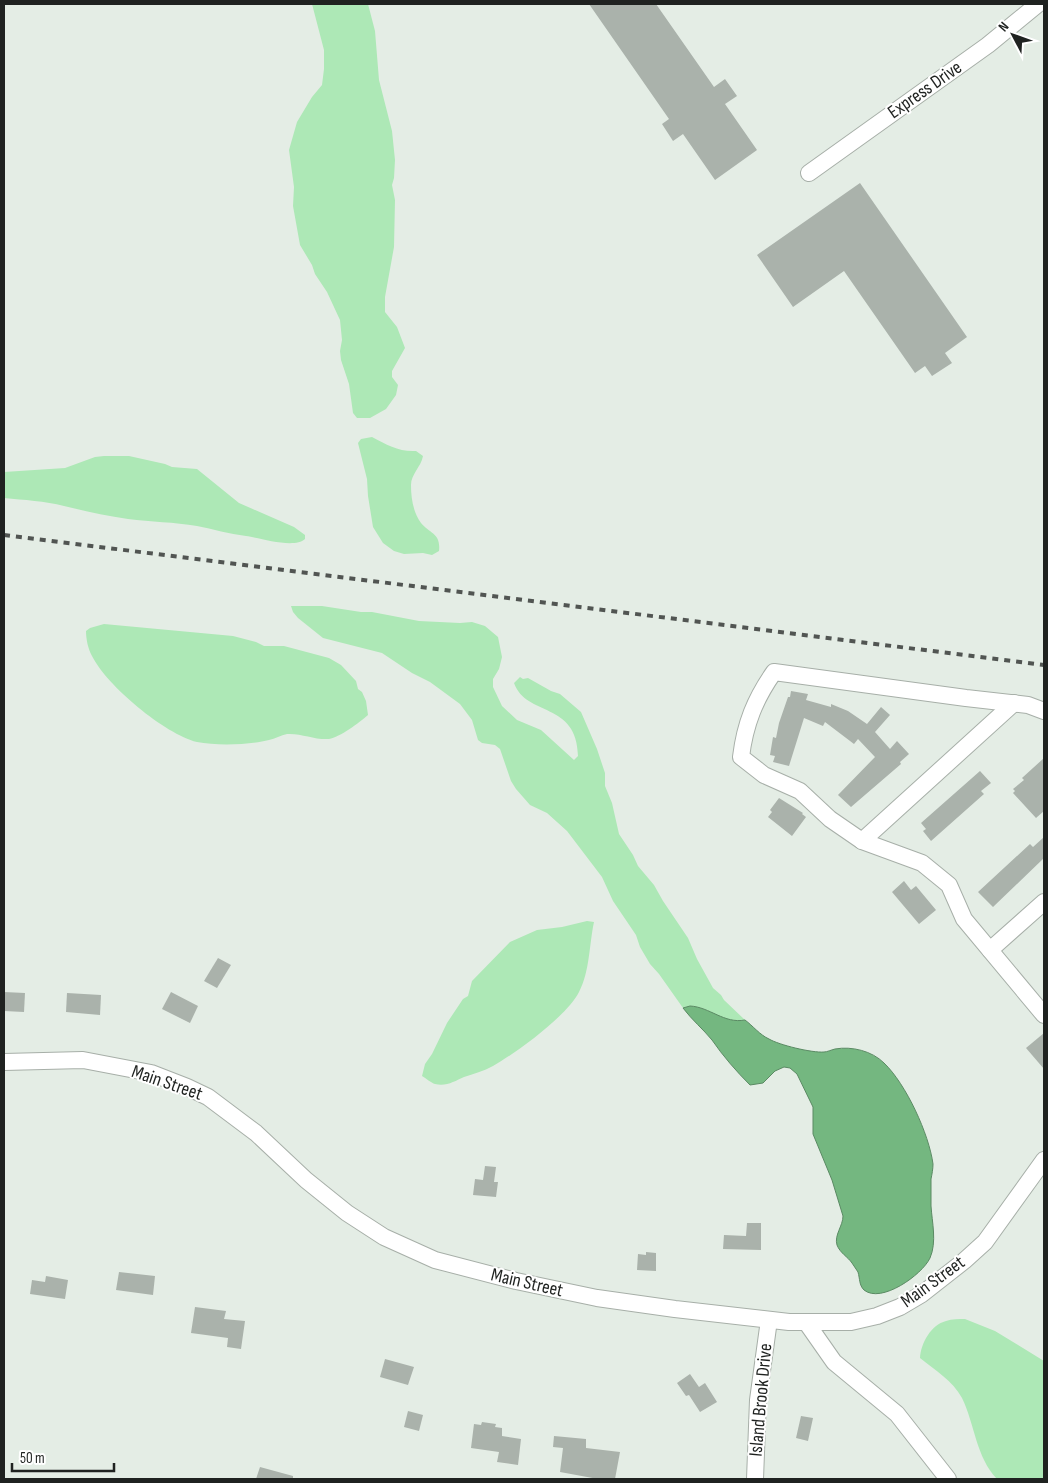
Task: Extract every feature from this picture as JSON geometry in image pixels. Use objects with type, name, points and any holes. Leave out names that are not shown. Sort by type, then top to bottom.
[{"type":"street","name":"Express Drive","points":[[808,173],[988,45],[1038,4]]},
{"type":"street","points":[[1044,711],[1028,705],[774,672],[759,694],[744,737],[741,757],[764,775],[800,791],[830,819],[862,841],[922,863],[949,885],[964,919],[1044,1015]]},
{"type":"street","points":[[862,841],[1014,703]]},
{"type":"street","points":[[990,950],[1044,902]]},
{"type":"street","name":"Main Street","points":[[4,1062],[83,1060],[151,1073],[187,1087],[208,1097],[256,1133],[306,1180],[347,1212],[384,1237],[435,1260],[516,1281],[597,1298],[769,1320],[851,1322],[876,1316],[900,1307],[922,1294],[985,1242],[1044,1160]]},
{"type":"street","name":"Island Brook Drive","points":[[755,1479],[758,1400],[769,1320]]},
{"type":"street","points":[[806,1322],[834,1362],[897,1414],[948,1479]]},
{"type":"shaded area","points":[[312,4],[368,4],[375,31],[379,80],[392,131],[395,160],[392,185],[395,200],[394,247],[385,297],[385,312],[397,327],[405,348],[392,371],[392,377],[398,385],[396,395],[386,409],[370,418],[357,418],[353,413],[349,384],[341,360],[340,320],[327,292],[300,245],[293,206],[294,187],[289,150],[297,122],[312,97],[322,85],[324,69],[324,50]]},
{"type":"shaded area","points":[[372,437],[393,447],[416,451],[423,456],[411,481],[411,495],[418,519],[424,527],[437,537],[439,551],[432,555],[423,553],[404,554],[394,551],[383,543],[373,527],[367,479],[358,443],[361,439]]},
{"type":"shaded area","points":[[129,456],[172,467],[197,469],[239,503],[294,527],[305,535],[305,539],[293,543],[277,542],[197,526],[128,519],[49,503],[4,498],[4,472],[65,468],[95,457]]},
{"type":"shaded area","points":[[291,606],[322,606],[372,612],[419,621],[472,622],[485,626],[498,637],[502,657],[499,669],[493,679],[493,687],[502,706],[517,720],[541,730],[574,760],[578,756],[575,738],[569,726],[560,718],[520,694],[514,683],[520,677],[523,679],[528,678],[560,694],[581,712],[605,773],[605,786],[612,803],[619,834],[638,866],[654,885],[688,938],[713,988],[745,1020],[727,1019],[698,1007],[683,1008],[650,964],[640,947],[636,935],[613,901],[602,877],[567,831],[547,813],[530,805],[516,789],[511,781],[500,749],[495,745],[482,743],[478,740],[472,720],[460,704],[430,682],[412,673],[382,653],[323,638],[298,618]]},
{"type":"shaded area","points":[[104,624],[233,636],[264,646],[284,646],[329,658],[341,665],[356,681],[358,689],[362,692],[366,701],[368,715],[344,733],[329,739],[287,734],[261,742],[243,744],[197,742],[169,729],[154,719],[110,681],[92,656],[87,641],[86,631]]},
{"type":"shaded area","points":[[587,921],[594,922],[583,984],[573,1002],[553,1023],[514,1052],[486,1069],[443,1085],[433,1083],[422,1076],[425,1064],[447,1023],[463,999],[468,996],[472,981],[510,942],[537,930]]},
{"type":"shaded area","points":[[690,1006],[704,1009],[730,1020],[745,1020],[760,1033],[780,1044],[819,1052],[841,1048],[861,1050],[874,1055],[892,1072],[908,1096],[922,1124],[933,1164],[931,1206],[934,1232],[933,1245],[930,1258],[919,1272],[890,1291],[871,1293],[862,1288],[858,1272],[837,1245],[836,1241],[843,1216],[832,1180],[813,1134],[813,1107],[797,1074],[790,1068],[784,1067],[775,1071],[763,1083],[750,1085],[683,1008]]},
{"type":"shaded area","points":[[965,1319],[995,1331],[1044,1361],[1044,1479],[997,1479],[984,1461],[962,1398],[954,1386],[920,1358],[922,1346],[936,1326],[948,1320]]},
{"type":"building","points":[[589,4],[656,4],[714,87],[725,79],[737,96],[725,104],[757,150],[715,180],[683,134],[673,141],[662,124],[669,119]]},
{"type":"building","points":[[860,183],[967,337],[945,353],[952,363],[932,376],[925,366],[915,373],[844,271],[793,307],[757,255]]},
{"type":"building","points":[[791,691],[808,694],[806,700],[831,707],[831,704],[848,711],[867,724],[881,707],[890,715],[875,732],[890,749],[897,741],[909,754],[900,762],[901,764],[851,807],[838,795],[875,757],[858,739],[854,744],[825,722],[823,726],[804,718],[789,766],[773,762],[775,756],[770,755],[773,737],[776,738],[779,723]]},
{"type":"building","points":[[1044,758],[1044,811],[1036,818],[1013,793],[1015,791],[1013,789]]},
{"type":"building","points":[[980,771],[991,783],[981,791],[984,794],[931,841],[923,831],[926,829],[921,823]]},
{"type":"building","points":[[779,798],[803,813],[806,817],[792,836],[768,817],[772,812],[770,810]]},
{"type":"building","points":[[1044,837],[1044,858],[993,907],[978,892],[1030,844],[1033,847]]},
{"type":"building","points":[[904,881],[911,890],[916,886],[936,910],[919,924],[892,892]]},
{"type":"building","points":[[218,958],[231,965],[217,988],[204,981]]},
{"type":"building","points":[[4,992],[25,993],[24,1012],[4,1011]]},
{"type":"building","points":[[171,992],[198,1006],[190,1023],[162,1009]]},
{"type":"building","points":[[67,993],[101,995],[100,1015],[66,1012]]},
{"type":"building","points":[[1044,1033],[1044,1069],[1026,1048]]},
{"type":"building","points":[[485,1166],[496,1167],[494,1182],[498,1182],[496,1197],[473,1195],[475,1179],[483,1180]]},
{"type":"building","points":[[747,1223],[761,1223],[761,1250],[723,1249],[724,1235],[746,1236]]},
{"type":"building","points":[[646,1252],[656,1253],[656,1271],[637,1270],[638,1254],[646,1255]]},
{"type":"building","points":[[119,1272],[155,1276],[153,1295],[116,1290]]},
{"type":"building","points":[[46,1276],[68,1280],[65,1299],[30,1294],[32,1280],[45,1282]]},
{"type":"building","points":[[195,1307],[226,1311],[224,1319],[245,1321],[241,1349],[227,1347],[228,1338],[191,1333]]},
{"type":"building","points":[[385,1359],[414,1367],[408,1385],[380,1377]]},
{"type":"building","points":[[690,1374],[699,1387],[705,1383],[717,1402],[700,1412],[689,1395],[686,1396],[677,1383]]},
{"type":"building","points":[[408,1411],[423,1415],[419,1431],[404,1427]]},
{"type":"building","points":[[801,1416],[813,1418],[808,1441],[796,1438]]},
{"type":"building","points":[[482,1422],[496,1424],[495,1427],[502,1428],[502,1436],[521,1439],[518,1465],[497,1462],[499,1452],[471,1448],[474,1424],[481,1425]]},
{"type":"building","points":[[554,1436],[586,1439],[586,1448],[620,1452],[615,1479],[598,1479],[560,1472],[563,1448],[553,1447]]},
{"type":"building","points":[[260,1467],[293,1476],[293,1479],[256,1479]]},
{"type":"railway","points":[[4,535],[1044,665]]}]
